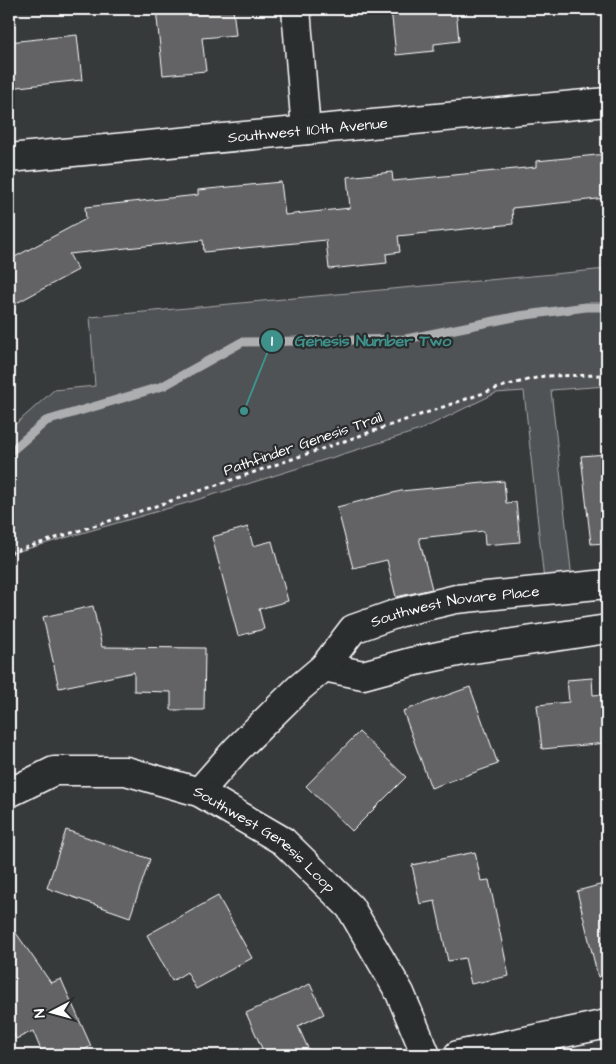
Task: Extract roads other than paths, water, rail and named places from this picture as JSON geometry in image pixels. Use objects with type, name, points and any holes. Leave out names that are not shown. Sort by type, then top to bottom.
[{"type":"street","points":[[296,9],[306,130]]},
{"type":"street","name":"Southwest 110th Avenue","points":[[9,158],[607,102]]},
{"type":"street","name":"Southwest Novare Place","points":[[200,792],[236,749],[298,689],[324,667],[353,629],[401,612],[456,599],[607,584]]},
{"type":"street","points":[[324,667],[363,675],[467,650],[607,630]]},
{"type":"street","name":"Southwest Genesis Loop","points":[[9,793],[54,771],[126,771],[200,792],[283,841],[350,907],[400,993],[426,1055]]},
{"type":"street","points":[[458,1055],[607,1024]]},
{"type":"waterway","points":[[9,453],[46,421],[163,386],[242,342],[406,339],[519,316],[586,307],[607,307]]},
{"type":"place","name":"Genesis Number Two","points":[[244,411]]}]
